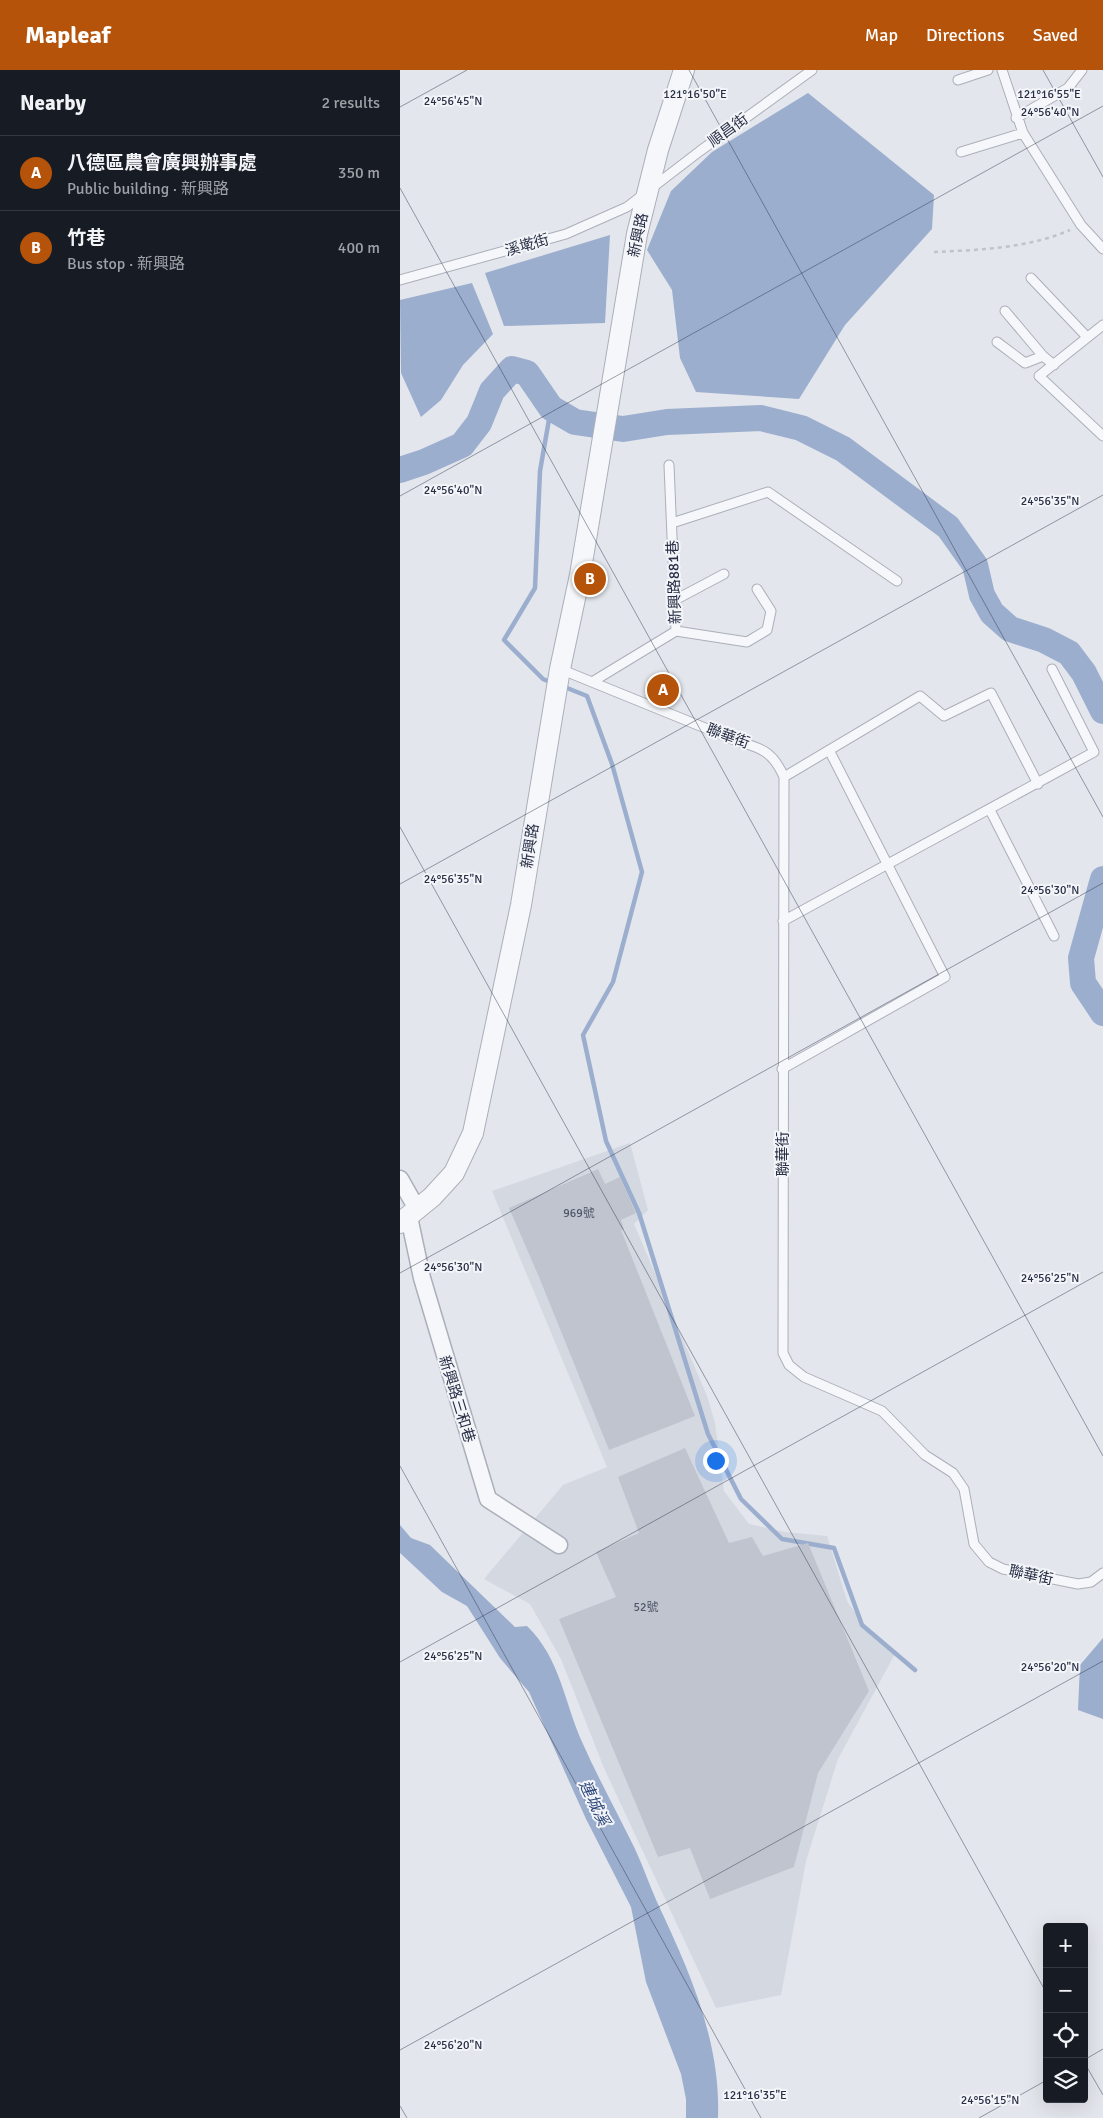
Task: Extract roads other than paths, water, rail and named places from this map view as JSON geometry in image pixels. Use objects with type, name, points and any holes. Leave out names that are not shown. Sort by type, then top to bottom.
[{"type":"street","name":"新興路","points":[[408,1217],[454,1173],[473,1133],[521,905],[559,672],[580,575],[630,270],[658,150],[684,70]]},
{"type":"street","name":"新興路三和巷","points":[[400,1179],[422,1278],[488,1499],[559,1545]]},
{"type":"lane","name":"順昌街","points":[[647,193],[700,151],[812,70]]},
{"type":"lane","points":[[958,80],[988,70]]},
{"type":"lane","points":[[1002,70],[1016,118],[1023,133],[1082,225],[1103,249]]},
{"type":"lane","points":[[1016,118],[1068,88],[1082,70]]},
{"type":"lane","points":[[961,152],[1023,133]]},
{"type":"lane","name":"溪墘街","points":[[400,280],[566,234],[627,207],[647,193]]},
{"type":"lane","points":[[1031,278],[1087,337]]},
{"type":"lane","points":[[1005,311],[1043,356],[1054,365]]},
{"type":"lane","points":[[1101,330],[1087,337],[1039,376],[1103,436]]},
{"type":"lane","points":[[997,342],[1025,363],[1043,356]]},
{"type":"lane","name":"新興路881巷","points":[[592,682],[676,630],[669,465]]},
{"type":"lane","points":[[672,523],[768,492],[897,581]]},
{"type":"lane","points":[[675,600],[724,574]]},
{"type":"lane","points":[[676,630],[747,642],[767,630],[771,610],[757,589]]},
{"type":"lane","points":[[783,921],[1094,752],[1052,669]]},
{"type":"lane","name":"聯華街","points":[[559,672],[592,682],[737,741],[762,748],[778,763],[784,777],[783,1353],[789,1365],[804,1378],[882,1411],[925,1455],[953,1473],[964,1489],[974,1544],[989,1562],[1003,1569],[1078,1584],[1091,1582],[1103,1573]]},
{"type":"lane","points":[[784,777],[920,696],[944,716],[991,693],[1038,784]]},
{"type":"lane","points":[[782,1069],[946,978],[829,750]]},
{"type":"lane","points":[[990,810],[1054,936]]},
{"type":"water","points":[[808,93],[934,195],[932,229],[845,325],[799,399],[696,392],[680,358],[672,290],[647,250],[671,191],[712,152]]},
{"type":"water","points":[[610,235],[605,323],[504,326],[485,273]]},
{"type":"water","points":[[472,283],[493,334],[463,365],[441,400],[421,417],[401,373],[400,300]]},
{"type":"water","name":"連城溪","points":[[400,1525],[411,1538],[430,1545],[515,1627],[527,1626],[538,1639],[555,1667],[583,1744],[635,1849],[701,2007],[714,2061],[718,2089],[718,2118],[686,2118],[686,2099],[681,2074],[646,1982],[631,1907],[586,1819],[529,1692],[500,1658],[467,1606],[442,1592],[400,1553]]},
{"type":"water","points":[[1103,1638],[1103,1719],[1078,1710],[1080,1665]]},
{"type":"waterway","points":[[400,470],[424,462],[462,445],[479,423],[492,391],[512,369],[527,373],[551,408],[575,422],[623,429],[667,422],[761,418],[801,428],[843,449],[948,527],[975,565],[982,595],[992,613],[1010,629],[1044,640],[1069,653],[1084,673],[1103,711]]},
{"type":"waterway","points":[[551,408],[540,471],[535,588],[504,640],[543,679],[552,683]]},
{"type":"waterway","points":[[562,686],[587,696],[612,764],[642,872],[613,982],[583,1035],[606,1141],[639,1213],[708,1434],[741,1499],[782,1539],[834,1548],[862,1625],[915,1670]]},
{"type":"waterway","points":[[1103,879],[1081,958],[1083,983],[1103,1013]]},
{"type":"place","name":"竹巷","points":[[590,579]]},
{"type":"place","name":"八德區農會廣興辦事處","points":[[663,690]]}]
